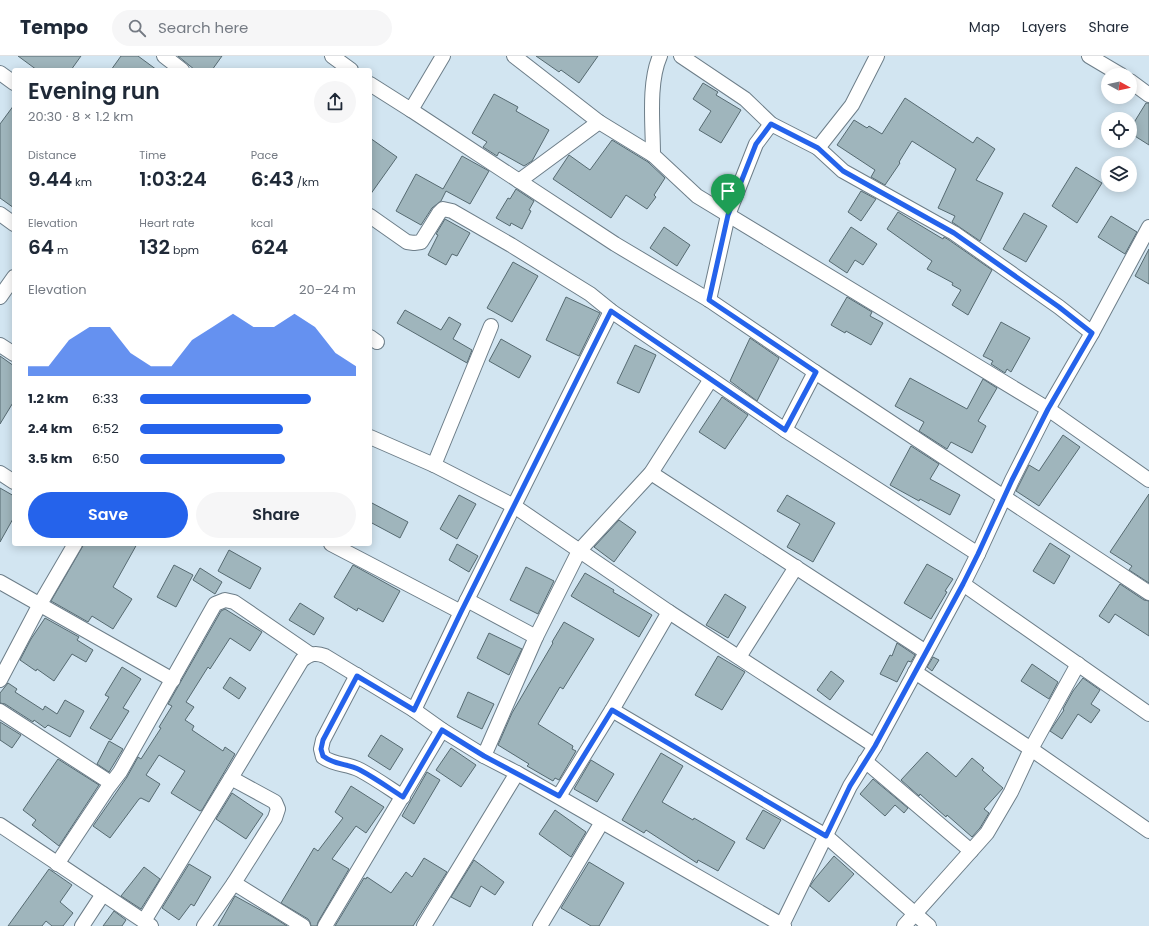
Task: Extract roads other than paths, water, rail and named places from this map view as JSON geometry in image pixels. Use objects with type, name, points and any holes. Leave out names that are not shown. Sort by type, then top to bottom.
[{"type":"street","points":[[332,56],[348,68]]},
{"type":"street","points":[[410,110],[443,56]]},
{"type":"street","points":[[514,56],[599,122],[653,154],[697,196],[1048,409],[1149,480]]},
{"type":"street","points":[[653,154],[653,86],[656,64],[660,56]]},
{"type":"street","points":[[681,56],[745,99],[771,124],[818,148],[843,171],[954,233],[1059,307],[1092,333]]},
{"type":"street","points":[[818,148],[852,105],[877,56]]},
{"type":"street","points":[[1089,56],[1109,68]]},
{"type":"street","points":[[166,60],[179,68]]},
{"type":"street","points":[[0,73],[12,82]]},
{"type":"street","points":[[372,85],[615,244],[709,300],[1149,593]]},
{"type":"street","points":[[1137,87],[1149,95]]},
{"type":"street","points":[[519,181],[599,122]]},
{"type":"street","points":[[709,300],[728,215],[756,144],[771,124]]},
{"type":"street","points":[[372,217],[407,242],[414,243],[421,242],[438,213],[443,209],[452,211],[518,249],[590,294],[611,311],[785,430],[978,554]]},
{"type":"street","points":[[0,214],[12,223]]},
{"type":"street","points":[[0,825],[147,924],[231,778],[302,660],[310,654],[318,653],[414,710],[442,730],[484,756],[559,796],[783,925],[850,786],[875,746],[963,584],[1012,480],[1048,409],[1092,333],[1149,227]]},
{"type":"street","points":[[0,297],[12,280]]},
{"type":"street","points":[[414,710],[464,606],[611,311]]},
{"type":"street","points":[[434,465],[491,326]]},
{"type":"street","points":[[0,345],[12,353]]},
{"type":"street","points":[[785,430],[816,372]]},
{"type":"street","points":[[484,756],[536,637],[579,550],[652,473],[711,379]]},
{"type":"street","points":[[372,438],[434,465],[514,506],[669,612],[875,746]]},
{"type":"street","points":[[0,473],[12,481]]},
{"type":"street","points":[[652,473],[926,652]]},
{"type":"street","points":[[0,680],[40,604],[74,546]]},
{"type":"street","points":[[335,546],[464,606],[536,637]]},
{"type":"street","points":[[739,657],[796,567]]},
{"type":"street","points":[[0,582],[173,680]]},
{"type":"street","points":[[963,584],[1149,714]]},
{"type":"street","points":[[57,864],[111,783],[120,772],[215,604],[225,600],[234,602],[310,654]]},
{"type":"street","points":[[559,796],[612,710],[669,612]]},
{"type":"street","points":[[904,926],[987,833],[1011,792],[1031,749],[1078,664]]},
{"type":"street","points":[[915,672],[1031,749],[1149,831]]},
{"type":"street","points":[[357,676],[323,740],[321,749],[323,756],[330,762],[352,766],[360,770],[403,797]]},
{"type":"street","points":[[612,710],[826,836],[929,926]]},
{"type":"street","points":[[0,711],[111,783]]},
{"type":"street","points":[[325,926],[442,730]]},
{"type":"street","points":[[865,761],[971,851]]},
{"type":"street","points":[[424,926],[517,773]]},
{"type":"street","points":[[204,926],[234,883],[275,818],[278,809],[275,802],[231,778]]},
{"type":"street","points":[[540,926],[602,822]]},
{"type":"street","points":[[234,883],[302,926]]},
{"type":"street","points":[[82,926],[103,894]]}]
